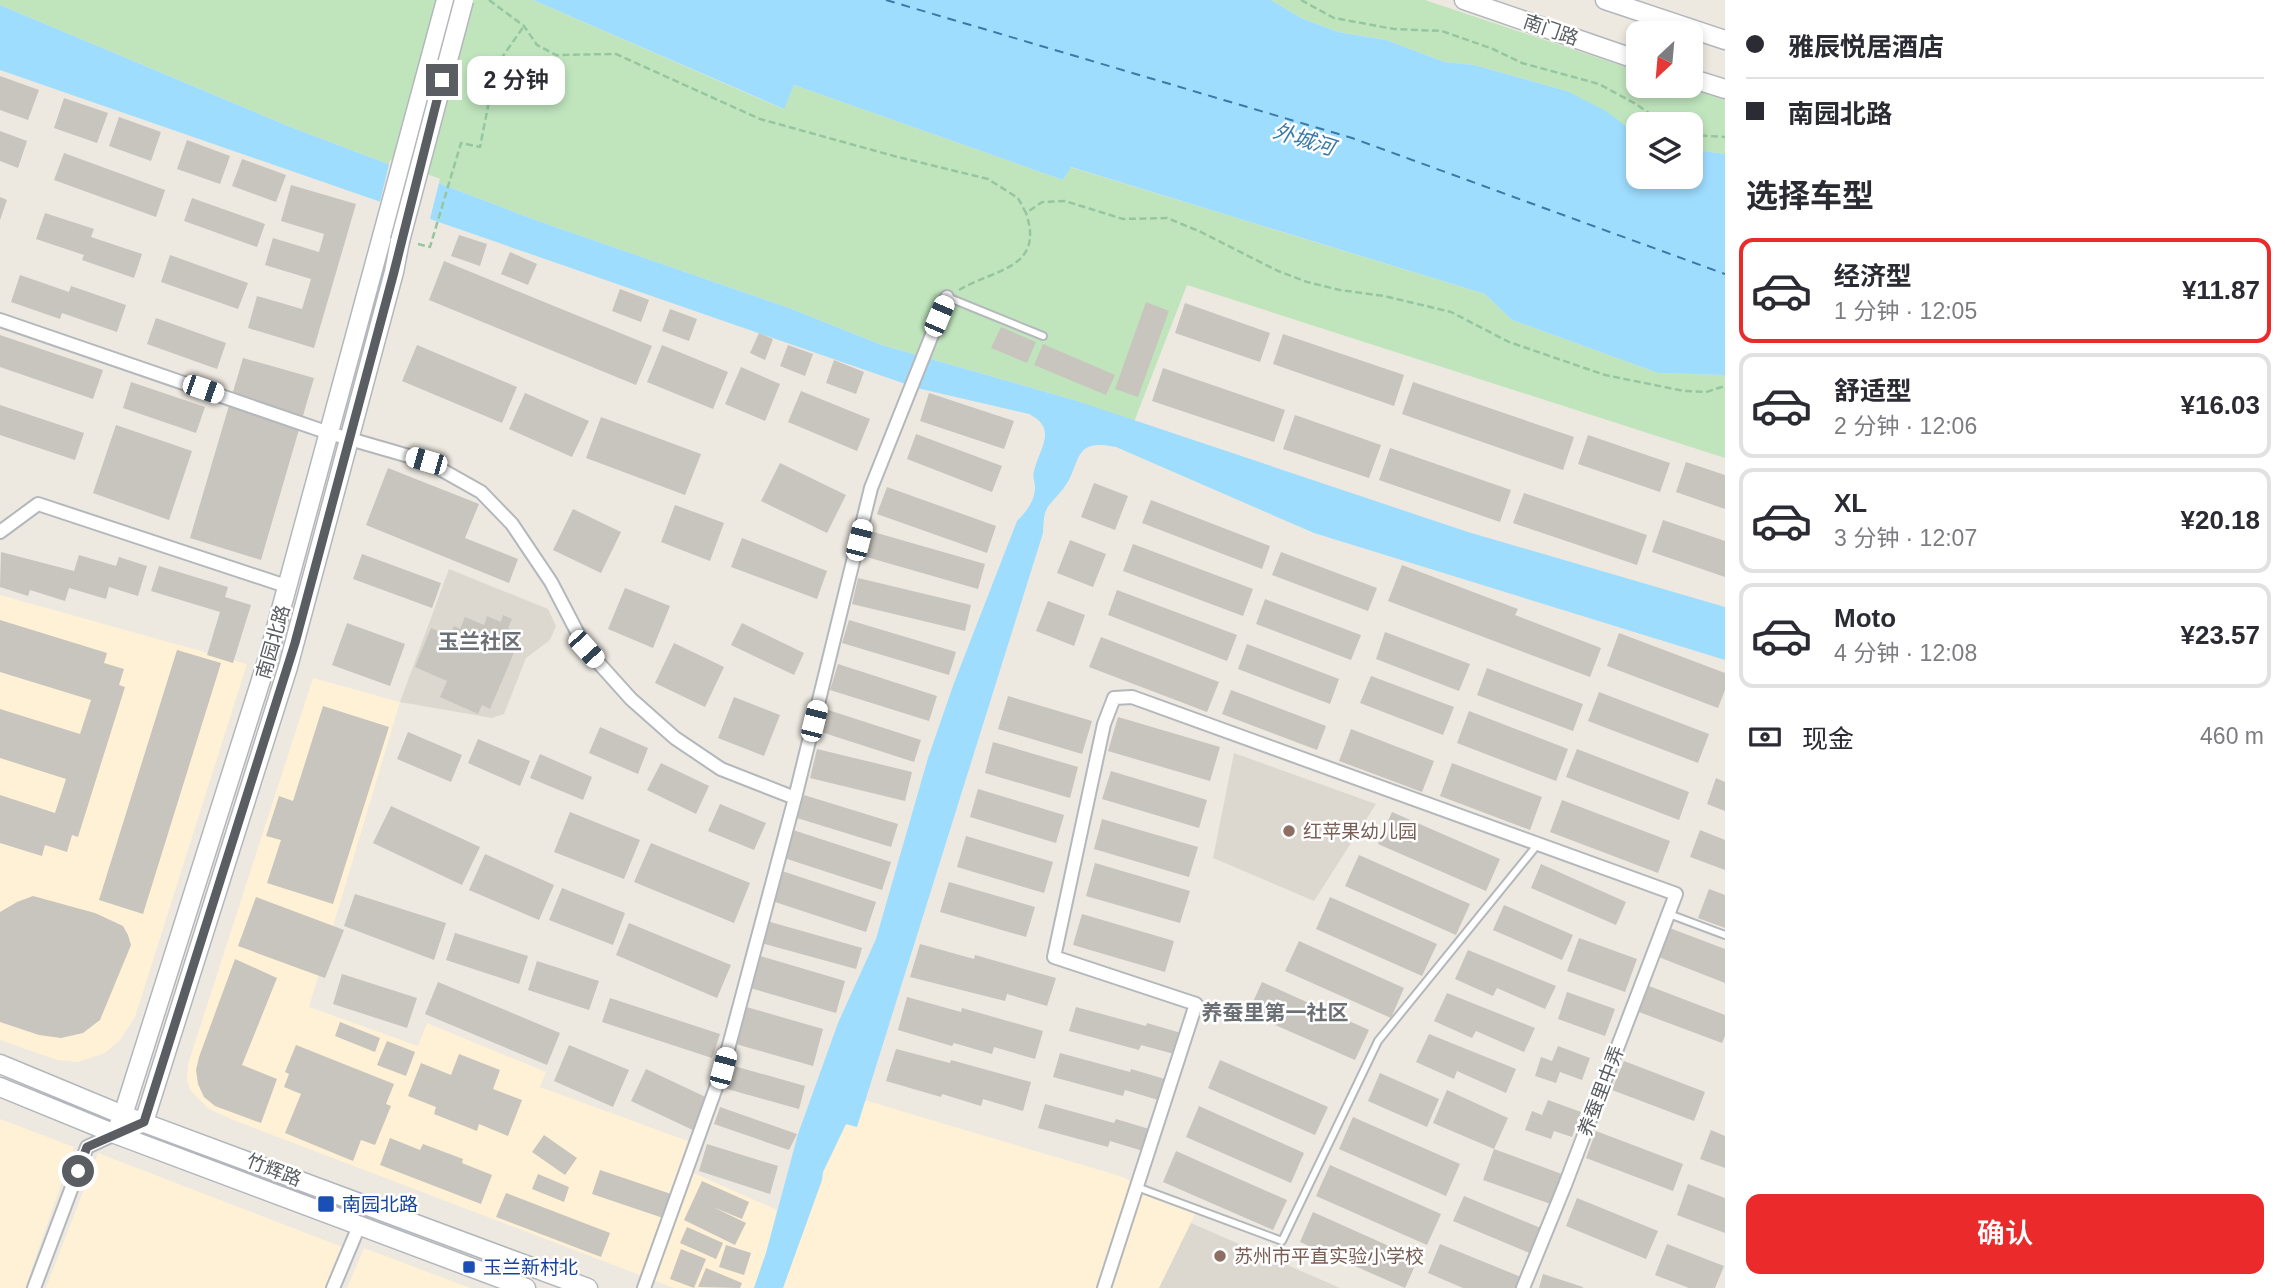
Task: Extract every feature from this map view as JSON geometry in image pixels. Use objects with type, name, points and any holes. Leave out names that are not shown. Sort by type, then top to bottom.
[{"type":"main road","name":"南园北路","points":[[144,1122],[288,667],[350,439],[446,0]]},
{"type":"main road","name":"南园北路","points":[[115,1134],[235,764],[289,587],[373,266],[392,239],[464,0]]},
{"type":"main road","name":"南门路","points":[[1464,0],[1626,56]]},
{"type":"main road","points":[[1605,0],[1725,40]]},
{"type":"main road","points":[[1703,82],[1725,89]]},
{"type":"main road","name":"竹辉路","points":[[0,1064],[123,1115],[588,1288]]},
{"type":"main road","name":"竹辉路","points":[[0,1087],[115,1134],[526,1288]]},
{"type":"main road","points":[[115,1134],[144,1122]]},
{"type":"street","points":[[644,1288],[723,1068],[795,798],[871,488],[947,297]]},
{"type":"street","points":[[0,320],[330,433],[426,461],[481,492],[512,524],[551,582],[586,649],[631,699],[675,738],[721,769],[795,798]]},
{"type":"street","points":[[0,532],[38,504],[289,587]]},
{"type":"street","points":[[1104,1288],[1196,1003],[1054,957],[1104,724],[1114,698],[1132,697],[1538,844]]},
{"type":"street","name":"养蚕里中弄","points":[[1523,1288],[1676,894],[1538,844]]},
{"type":"street","points":[[34,1288],[87,1147],[115,1134]]},
{"type":"street","points":[[333,1288],[359,1226]]},
{"type":"lane","points":[[947,297],[1043,336]]},
{"type":"lane","points":[[1137,1186],[1282,1241],[1378,1041],[1538,844]]},
{"type":"lane","points":[[1669,914],[1725,935]]},
{"type":"path","points":[[489,0],[524,26],[537,45],[556,55],[616,54],[760,118],[867,149],[988,179],[1018,198],[1033,233],[1026,251],[1016,263],[1001,273],[975,280],[947,297]]},
{"type":"path","points":[[1301,0],[1334,18],[1394,29],[1442,31],[1493,49],[1522,63],[1599,83],[1647,112]]},
{"type":"path","points":[[436,231],[461,143],[480,147],[496,66],[524,26]]},
{"type":"path","points":[[1703,136],[1725,137]]},
{"type":"path","points":[[1026,213],[1042,202],[1065,201],[1123,219],[1167,218],[1307,282],[1451,312],[1509,342],[1605,375],[1685,391],[1706,392],[1725,386]]},
{"type":"shaded area","points":[[449,569],[548,609],[556,626],[550,640],[526,658],[504,714],[492,718],[400,702]]},
{"type":"shaded area","points":[[0,595],[247,664],[135,1017],[120,1040],[105,1053],[78,1062],[57,1060],[0,1040]]},
{"type":"shaded area","points":[[313,678],[400,702],[309,1007],[418,1046],[427,1023],[546,1072],[540,1087],[696,1144],[689,1171],[777,1210],[754,1288],[674,1288],[233,1120],[209,1109],[190,1090],[187,1080],[188,1064]]},
{"type":"shaded area","name":"红苹果幼儿园","points":[[1234,753],[1376,804],[1314,901],[1213,858]]},
{"type":"shaded area","points":[[864,1100],[1120,1176],[1197,1210],[1159,1288],[783,1288],[823,1172],[846,1124],[857,1127]]},
{"type":"shaded area","points":[[0,1119],[74,1147],[25,1288],[0,1288]]},
{"type":"shaded area","points":[[98,1153],[345,1248],[329,1288],[46,1288]]},
{"type":"shaded area","name":"苏州市平直实验小学校","points":[[1191,1223],[1340,1288],[1159,1288]]},
{"type":"shaded area","points":[[364,1248],[470,1288],[347,1288]]},
{"type":"green space","points":[[0,0],[533,0],[783,109],[794,85],[1063,180],[1070,167],[1485,294],[1512,320],[1658,373],[1725,375],[1725,458],[1187,285],[1134,422],[1074,400],[882,345],[789,308],[538,221],[288,126],[0,5]]},
{"type":"green space","points":[[1271,0],[1425,0],[1626,67],[1626,98],[1703,98],[1703,93],[1725,100],[1725,154],[1703,151],[1703,112],[1626,112],[1626,128],[1567,91],[1474,65],[1445,62],[1386,40],[1338,32],[1301,18]]},
{"type":"water","name":"外城河","points":[[533,0],[1271,0],[1301,18],[1338,32],[1386,40],[1445,62],[1474,65],[1567,91],[1606,111],[1626,126],[1626,189],[1703,189],[1703,151],[1725,154],[1725,375],[1658,373],[1512,320],[1485,294],[1071,167],[1063,180],[794,85],[784,109]]},
{"type":"water","points":[[0,5],[288,126],[538,221],[789,308],[882,345],[1074,400],[1468,532],[1725,607],[1725,660],[1314,533],[1116,447],[1101,445],[1084,450],[1069,480],[1050,504],[1044,517],[1043,533],[857,1127],[846,1124],[823,1172],[783,1288],[754,1288],[798,1134],[838,1023],[876,939],[928,758],[954,683],[1017,521],[1032,502],[1035,487],[1033,473],[1045,439],[1043,426],[1029,414],[917,388],[0,70]]},
{"type":"pier","points":[[390,160],[440,179],[429,223],[379,206]]},
{"type":"building","points":[[0,76],[39,90],[28,120],[0,110]]},
{"type":"building","points":[[64,98],[108,113],[97,143],[54,128]]},
{"type":"building","points":[[119,117],[161,132],[151,161],[109,146]]},
{"type":"building","points":[[0,131],[27,141],[18,168],[0,161]]},
{"type":"building","points":[[187,140],[230,156],[220,184],[177,169]]},
{"type":"building","points":[[64,153],[165,190],[156,217],[54,180]]},
{"type":"building","points":[[242,159],[286,175],[276,202],[232,186]]},
{"type":"building","points":[[291,185],[356,204],[314,348],[248,328],[257,296],[302,309],[311,279],[265,265],[273,238],[319,252],[324,234],[281,221]]},
{"type":"building","points":[[0,197],[7,200],[0,220]]},
{"type":"building","points":[[192,198],[265,224],[257,247],[184,221]]},
{"type":"building","points":[[45,213],[94,229],[91,237],[142,254],[134,278],[82,260],[84,255],[36,239]]},
{"type":"building","points":[[459,235],[487,244],[480,266],[451,256]]},
{"type":"building","points":[[510,252],[537,264],[528,285],[501,274]]},
{"type":"building","points":[[170,255],[248,283],[238,309],[161,282]]},
{"type":"building","points":[[444,261],[652,346],[636,385],[429,300]]},
{"type":"building","points":[[20,275],[69,292],[71,286],[126,305],[117,332],[62,313],[60,319],[11,302]]},
{"type":"building","points":[[620,289],[649,300],[641,322],[612,311]]},
{"type":"building","points":[[1146,302],[1169,311],[1138,397],[1115,389]]},
{"type":"building","points":[[1185,303],[1270,333],[1260,362],[1175,333]]},
{"type":"building","points":[[670,309],[697,319],[689,341],[662,331]]},
{"type":"building","points":[[156,318],[226,343],[217,369],[147,344]]},
{"type":"building","points":[[1001,327],[1036,342],[1027,363],[991,348]]},
{"type":"building","points":[[759,333],[773,339],[765,360],[750,353]]},
{"type":"building","points":[[1283,334],[1404,375],[1394,406],[1273,364]]},
{"type":"building","points":[[0,335],[103,370],[93,399],[0,367]]},
{"type":"building","points":[[1043,344],[1115,375],[1106,395],[1034,365]]},
{"type":"building","points":[[417,345],[517,387],[502,423],[402,381]]},
{"type":"building","points":[[662,345],[728,372],[713,409],[647,382]]},
{"type":"building","points":[[788,345],[813,354],[805,376],[780,366]]},
{"type":"building","points":[[243,358],[314,378],[261,560],[190,538]]},
{"type":"building","points":[[834,360],[864,372],[856,394],[826,383]]},
{"type":"building","points":[[741,367],[780,384],[765,421],[725,404]]},
{"type":"building","points":[[1163,368],[1285,410],[1274,442],[1152,401]]},
{"type":"building","points":[[131,382],[205,407],[196,433],[123,408]]},
{"type":"building","points":[[1413,382],[1574,437],[1563,470],[1402,414]]},
{"type":"building","points":[[801,391],[870,419],[857,451],[788,422]]},
{"type":"building","points":[[525,393],[589,421],[572,457],[509,429]]},
{"type":"building","points":[[929,393],[1014,421],[1004,449],[920,421]]},
{"type":"building","points":[[0,405],[84,433],[75,460],[0,435]]},
{"type":"building","points":[[1295,415],[1381,445],[1369,478],[1283,449]]},
{"type":"building","points":[[601,417],[701,454],[685,495],[586,458]]},
{"type":"building","points":[[116,425],[192,451],[169,520],[93,493]]},
{"type":"building","points":[[916,434],[1002,466],[992,492],[907,459]]},
{"type":"building","points":[[1588,435],[1670,463],[1660,492],[1578,464]]},
{"type":"building","points":[[1390,448],[1511,490],[1500,522],[1379,480]]},
{"type":"building","points":[[1686,462],[1725,475],[1725,509],[1676,492]]},
{"type":"building","points":[[780,463],[846,495],[827,533],[761,501]]},
{"type":"building","points":[[388,468],[479,504],[465,538],[518,559],[509,583],[366,525]]},
{"type":"building","points":[[1094,483],[1128,496],[1115,530],[1081,517]]},
{"type":"building","points":[[887,487],[996,526],[987,553],[877,514]]},
{"type":"building","points":[[1524,493],[1647,535],[1637,565],[1513,523]]},
{"type":"building","points":[[1151,500],[1270,546],[1262,569],[1142,523]]},
{"type":"building","points":[[675,505],[724,523],[710,561],[661,542]]},
{"type":"building","points":[[573,509],[621,532],[601,573],[553,550]]},
{"type":"building","points":[[1663,520],[1725,541],[1725,577],[1652,552]]},
{"type":"building","points":[[870,531],[985,564],[978,589],[863,556]]},
{"type":"building","points":[[742,538],[827,571],[817,599],[731,567]]},
{"type":"building","points":[[1070,540],[1106,554],[1093,587],[1057,573]]},
{"type":"building","points":[[1133,544],[1253,589],[1243,616],[1123,571]]},
{"type":"building","points":[[1,552],[74,571],[79,555],[116,566],[119,557],[147,566],[138,596],[109,587],[106,599],[69,588],[65,601],[30,590],[28,596],[0,587]]},
{"type":"building","points":[[1281,552],[1377,588],[1368,611],[1272,575]]},
{"type":"building","points":[[362,554],[441,583],[432,608],[353,579]]},
{"type":"building","points":[[1402,565],[1518,609],[1515,615],[1601,648],[1590,677],[1388,601]]},
{"type":"building","points":[[159,566],[228,587],[225,597],[251,605],[233,663],[207,655],[220,612],[151,591]]},
{"type":"building","points":[[858,578],[971,605],[965,631],[852,604]]},
{"type":"building","points":[[625,588],[670,606],[653,648],[608,629]]},
{"type":"building","points":[[1117,590],[1237,635],[1227,661],[1108,615]]},
{"type":"building","points":[[1265,599],[1361,635],[1351,660],[1256,624]]},
{"type":"building","points":[[1048,601],[1085,615],[1074,646],[1036,631]]},
{"type":"building","points":[[503,615],[512,619],[508,628],[522,634],[490,709],[482,705],[478,714],[440,697],[447,681],[415,667],[431,628],[449,636],[454,626],[460,629],[465,617],[484,625],[487,616],[501,622]]},
{"type":"building","points":[[0,620],[107,653],[104,663],[124,669],[119,685],[125,687],[78,837],[72,835],[67,852],[45,845],[42,856],[0,843],[0,795],[55,813],[66,779],[0,758],[0,709],[80,734],[91,700],[0,672]]},
{"type":"building","points":[[849,620],[956,652],[949,675],[842,643]]},
{"type":"building","points":[[347,623],[405,644],[390,686],[332,665]]},
{"type":"building","points":[[742,623],[804,653],[794,675],[731,645]]},
{"type":"building","points":[[1385,632],[1470,664],[1459,691],[1376,659]]},
{"type":"building","points":[[1619,633],[1725,673],[1725,690],[1718,708],[1607,666]]},
{"type":"building","points":[[1101,637],[1219,682],[1207,712],[1089,667]]},
{"type":"building","points":[[674,643],[724,667],[705,707],[655,683]]},
{"type":"building","points":[[1247,644],[1339,679],[1330,704],[1238,669]]},
{"type":"building","points":[[177,650],[221,663],[143,914],[99,900]]},
{"type":"building","points":[[838,664],[937,696],[929,721],[830,690]]},
{"type":"building","points":[[1487,668],[1583,704],[1573,731],[1477,695]]},
{"type":"building","points":[[1371,676],[1454,707],[1443,735],[1360,703]]},
{"type":"building","points":[[1231,690],[1326,726],[1317,750],[1222,714]]},
{"type":"building","points":[[1599,692],[1709,734],[1698,763],[1588,721]]},
{"type":"building","points":[[1008,696],[1092,721],[1082,754],[998,729]]},
{"type":"building","points":[[734,697],[780,715],[764,756],[718,738]]},
{"type":"building","points":[[323,706],[389,727],[333,904],[267,883],[281,840],[266,836],[279,796],[293,801]]},
{"type":"building","points":[[825,709],[921,740],[914,762],[818,731]]},
{"type":"building","points":[[1469,711],[1568,749],[1556,781],[1457,743]]},
{"type":"building","points":[[1118,717],[1220,747],[1210,781],[1108,751]]},
{"type":"building","points":[[600,727],[648,748],[638,774],[589,753]]},
{"type":"building","points":[[1351,729],[1434,761],[1422,792],[1339,761]]},
{"type":"building","points":[[408,732],[462,755],[451,782],[397,759]]},
{"type":"building","points":[[478,739],[530,761],[520,786],[468,763]]},
{"type":"building","points":[[993,742],[1078,767],[1070,798],[985,773]]},
{"type":"building","points":[[817,749],[912,772],[905,801],[810,778]]},
{"type":"building","points":[[1577,749],[1689,792],[1679,820],[1566,777]]},
{"type":"building","points":[[540,754],[592,777],[583,800],[530,778]]},
{"type":"building","points":[[661,763],[709,786],[696,814],[647,790]]},
{"type":"building","points":[[1452,763],[1542,797],[1530,830],[1440,796]]},
{"type":"building","points":[[1111,771],[1207,800],[1199,828],[1102,799]]},
{"type":"building","points":[[1716,778],[1725,782],[1725,811],[1707,804]]},
{"type":"building","points":[[978,789],[1064,815],[1056,843],[970,817]]},
{"type":"building","points":[[804,795],[898,824],[891,847],[797,818]]},
{"type":"building","points":[[1562,800],[1670,841],[1658,873],[1550,832]]},
{"type":"building","points":[[720,804],[766,823],[754,850],[708,831]]},
{"type":"building","points":[[391,806],[480,847],[462,885],[373,843]]},
{"type":"building","points":[[570,812],[640,840],[624,879],[554,852]]},
{"type":"building","points":[[1392,812],[1500,859],[1486,891],[1378,844]]},
{"type":"building","points":[[1102,819],[1198,847],[1189,877],[1094,849]]},
{"type":"building","points":[[790,829],[891,862],[882,890],[781,857]]},
{"type":"building","points":[[1700,830],[1725,840],[1725,870],[1690,857]]},
{"type":"building","points":[[966,836],[1053,862],[1044,893],[957,867]]},
{"type":"building","points":[[651,843],[750,883],[734,923],[634,882]]},
{"type":"building","points":[[485,854],[554,885],[539,920],[469,890]]},
{"type":"building","points":[[1359,855],[1470,904],[1456,935],[1345,886]]},
{"type":"building","points":[[1095,863],[1190,891],[1180,923],[1086,896]]},
{"type":"building","points":[[1541,864],[1626,902],[1616,925],[1531,888]]},
{"type":"building","points":[[779,870],[876,902],[866,932],[769,900]]},
{"type":"building","points":[[949,882],[1035,907],[1026,937],[940,912]]},
{"type":"building","points":[[562,888],[625,913],[613,945],[549,920]]},
{"type":"building","points":[[1709,889],[1725,895],[1725,928],[1698,918]]},
{"type":"building","points":[[355,894],[446,923],[434,960],[344,926]]},
{"type":"building","points":[[33,896],[95,913],[123,926],[128,935],[131,945],[100,1020],[83,1033],[61,1038],[39,1035],[0,1022],[0,912]]},
{"type":"building","points":[[256,897],[344,930],[325,978],[238,946]]},
{"type":"building","points":[[1330,897],[1437,944],[1422,976],[1316,929]]},
{"type":"building","points":[[1504,905],[1573,935],[1562,960],[1493,930]]},
{"type":"building","points":[[1082,914],[1174,941],[1165,972],[1073,945]]},
{"type":"building","points":[[767,921],[862,948],[856,969],[761,943]]},
{"type":"building","points":[[629,923],[731,965],[717,998],[616,955]]},
{"type":"building","points":[[1667,927],[1725,949],[1725,983],[1656,956]]},
{"type":"building","points":[[455,933],[528,956],[519,984],[446,960]]},
{"type":"building","points":[[1579,938],[1637,959],[1625,992],[1567,971]]},
{"type":"building","points":[[1299,941],[1404,988],[1391,1018],[1285,971]]},
{"type":"building","points":[[920,944],[974,959],[975,955],[1056,978],[1047,1006],[1007,994],[1005,1001],[910,977]]},
{"type":"building","points":[[1468,950],[1556,986],[1545,1009],[1497,988],[1493,996],[1455,979]]},
{"type":"building","points":[[757,955],[845,981],[836,1013],[747,987]]},
{"type":"building","points":[[235,959],[277,978],[242,1065],[277,1079],[261,1123],[215,1106],[204,1097],[198,1084],[196,1070],[199,1057]]},
{"type":"building","points":[[537,961],[599,981],[589,1010],[528,990]]},
{"type":"building","points":[[342,974],[417,998],[407,1028],[333,1004]]},
{"type":"building","points":[[438,982],[560,1033],[547,1065],[425,1014]]},
{"type":"building","points":[[1262,982],[1369,1030],[1355,1060],[1248,1013]]},
{"type":"building","points":[[1649,986],[1725,1015],[1725,1036],[1722,1043],[1639,1012]]},
{"type":"building","points":[[1567,992],[1615,1009],[1605,1036],[1558,1019]]},
{"type":"building","points":[[1447,993],[1535,1028],[1524,1052],[1476,1031],[1472,1038],[1434,1021]]},
{"type":"building","points":[[907,997],[961,1012],[962,1008],[1043,1031],[1035,1059],[994,1047],[992,1054],[954,1043],[952,1046],[898,1030]]},
{"type":"building","points":[[610,998],[720,1034],[712,1058],[602,1022]]},
{"type":"building","points":[[743,1006],[823,1029],[813,1066],[732,1043]]},
{"type":"building","points":[[1076,1007],[1181,1033],[1174,1054],[1141,1045],[1139,1050],[1069,1031]]},
{"type":"building","points":[[340,1022],[380,1038],[375,1052],[335,1036]]},
{"type":"building","points":[[1429,1034],[1516,1069],[1506,1093],[1457,1071],[1454,1079],[1416,1062]]},
{"type":"building","points":[[387,1041],[415,1052],[406,1076],[377,1065]]},
{"type":"building","points":[[296,1045],[394,1084],[386,1104],[391,1106],[375,1145],[361,1140],[353,1161],[285,1133],[301,1094],[284,1087],[289,1074],[285,1072]]},
{"type":"building","points":[[569,1045],[629,1070],[613,1107],[554,1081]]},
{"type":"building","points":[[1558,1046],[1590,1058],[1582,1080],[1560,1072],[1556,1083],[1535,1076],[1541,1057],[1552,1061]]},
{"type":"building","points":[[896,1049],[950,1063],[951,1060],[1031,1082],[1023,1111],[983,1099],[981,1106],[886,1081]]},
{"type":"building","points":[[1060,1053],[1165,1079],[1158,1100],[1125,1090],[1123,1096],[1053,1077]]},
{"type":"building","points":[[459,1054],[500,1070],[493,1089],[522,1100],[508,1136],[479,1124],[477,1131],[434,1114],[436,1107],[408,1096],[421,1063],[451,1075]]},
{"type":"building","points":[[1220,1060],[1328,1107],[1315,1135],[1208,1088]]},
{"type":"building","points":[[1624,1061],[1705,1092],[1694,1121],[1612,1090]]},
{"type":"building","points":[[727,1064],[805,1086],[799,1109],[720,1087]]},
{"type":"building","points":[[646,1069],[712,1100],[697,1132],[631,1101]]},
{"type":"building","points":[[1380,1073],[1439,1099],[1427,1127],[1368,1101]]},
{"type":"building","points":[[1447,1090],[1508,1118],[1494,1149],[1433,1123]]},
{"type":"building","points":[[1548,1100],[1581,1112],[1572,1137],[1554,1131],[1551,1139],[1525,1130],[1532,1111],[1542,1115]]},
{"type":"building","points":[[1045,1104],[1114,1123],[1116,1119],[1149,1129],[1143,1151],[1110,1141],[1108,1147],[1038,1128]]},
{"type":"building","points":[[1199,1106],[1304,1153],[1291,1183],[1186,1137]]},
{"type":"building","points":[[720,1107],[797,1134],[789,1150],[714,1124]]},
{"type":"building","points":[[1353,1117],[1460,1164],[1446,1196],[1339,1149]]},
{"type":"building","points":[[1711,1130],[1725,1136],[1725,1168],[1700,1159]]},
{"type":"building","points":[[1596,1131],[1683,1164],[1673,1191],[1586,1158]]},
{"type":"building","points":[[544,1135],[577,1158],[565,1175],[532,1152]]},
{"type":"building","points":[[390,1138],[420,1150],[423,1144],[463,1159],[462,1163],[492,1175],[481,1204],[380,1165]]},
{"type":"building","points":[[707,1144],[778,1166],[770,1194],[699,1171]]},
{"type":"building","points":[[1494,1149],[1567,1176],[1556,1206],[1483,1180]]},
{"type":"building","points":[[1176,1151],[1287,1200],[1273,1230],[1163,1182]]},
{"type":"building","points":[[1330,1165],[1441,1214],[1427,1245],[1316,1196]]},
{"type":"building","points":[[600,1170],[674,1195],[666,1219],[592,1194]]},
{"type":"building","points":[[538,1174],[569,1187],[564,1202],[532,1189]]},
{"type":"building","points":[[702,1181],[749,1202],[742,1219],[713,1207],[746,1223],[735,1245],[684,1220]]},
{"type":"building","points":[[1688,1184],[1725,1198],[1725,1233],[1677,1215]]},
{"type":"building","points":[[506,1193],[610,1233],[601,1257],[496,1217]]},
{"type":"building","points":[[1464,1196],[1543,1229],[1532,1254],[1453,1221]]},
{"type":"building","points":[[1577,1198],[1658,1231],[1646,1259],[1566,1226]]},
{"type":"building","points":[[1313,1212],[1418,1259],[1405,1288],[1300,1242]]},
{"type":"building","points":[[687,1227],[723,1243],[716,1259],[680,1243]]},
{"type":"building","points":[[1440,1244],[1521,1277],[1516,1288],[1463,1288],[1428,1273]]},
{"type":"building","points":[[1667,1244],[1724,1266],[1715,1288],[1689,1288],[1655,1275]]},
{"type":"building","points":[[726,1245],[751,1253],[744,1275],[719,1267]]},
{"type":"building","points":[[681,1249],[706,1259],[694,1288],[670,1279]]},
{"type":"building","points":[[706,1268],[742,1283],[740,1288],[698,1287]]},
{"type":"building","points":[[1543,1274],[1583,1287],[1583,1288],[1539,1288]]},
{"type":"ferry route","points":[[886,0],[1352,138],[1725,274]]},
{"type":"place","name":"红苹果幼儿园","points":[[1289,831]]},
{"type":"place","name":"南园北路","points":[[326,1204]]},
{"type":"place","name":"苏州市平直实验小学校","points":[[1220,1256]]},
{"type":"place","name":"玉兰新村北","points":[[469,1267]]},
{"type":"district","name":"玉兰社区","points":[[480,641]]},
{"type":"district","name":"养蚕里第一社区","points":[[1275,1012]]},
{"type":"route","points":[[78,1171],[87,1147],[144,1122],[295,643],[442,80]]}]
